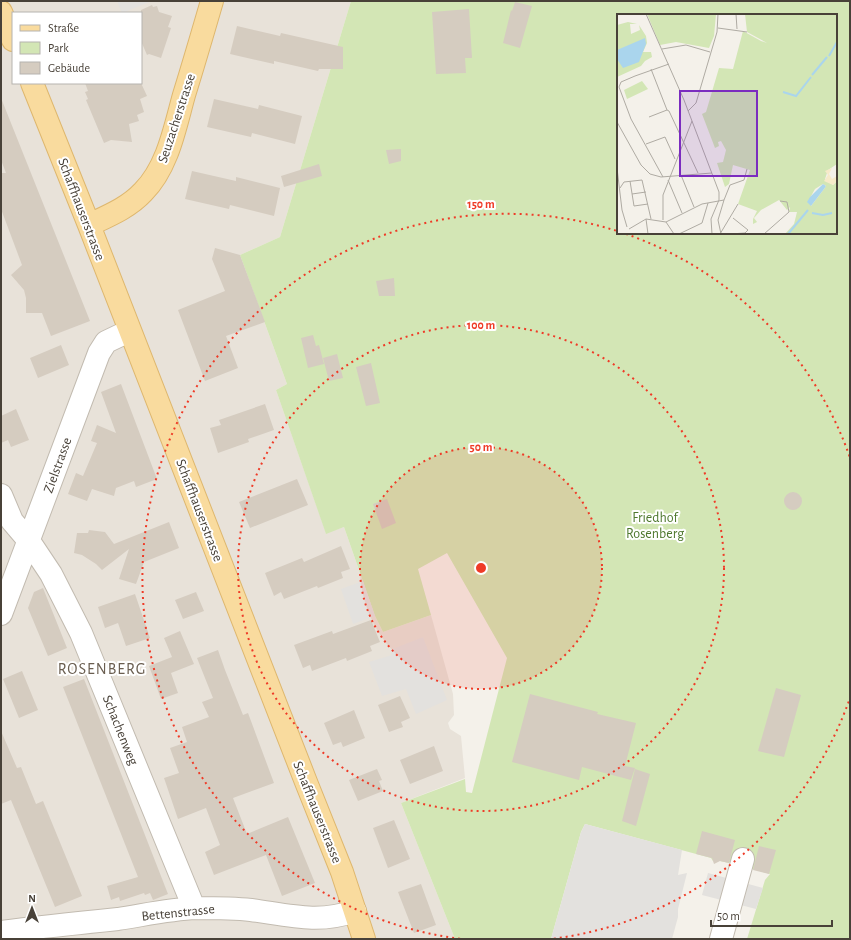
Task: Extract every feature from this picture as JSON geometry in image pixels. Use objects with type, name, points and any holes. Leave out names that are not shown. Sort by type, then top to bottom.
[{"type":"main road","name":"Seuzacherstrasse","points":[[89,225],[122,209],[134,200],[144,191],[161,166],[170,141],[212,1]]},
{"type":"main road","points":[[1,12],[12,38]]},
{"type":"main road","name":"Schaffhauserstrasse","points":[[32,84],[342,872],[364,939]]},
{"type":"street","name":"Zielstrasse","points":[[1,614],[99,353],[106,342],[129,331]]},
{"type":"street","name":"Schachenweg","points":[[1,495],[12,521],[29,541],[51,574],[81,633],[194,908]]},
{"type":"street","points":[[721,939],[743,859]]},
{"type":"street","name":"Bettenstrasse","points":[[11,933],[194,908],[249,910],[300,918],[340,916],[355,911]]},
{"type":"shaded area","points":[[1,1],[351,1],[280,237],[240,255],[287,384],[276,390],[326,533],[344,527],[375,616],[383,632],[431,615],[453,694],[454,715],[448,723],[450,729],[461,736],[465,778],[401,803],[455,939],[1,939]]},
{"type":"shaded area","points":[[117,1],[152,1],[124,12],[122,12]]},
{"type":"shaded area","points":[[363,581],[375,616],[353,624],[341,589]]},
{"type":"shaded area","points":[[423,637],[447,700],[416,714],[406,689],[382,696],[369,662],[392,655],[390,650]]},
{"type":"shaded area","points":[[585,824],[682,850],[678,875],[687,873],[672,939],[551,939],[581,832]]},
{"type":"shaded area","points":[[708,873],[763,888],[756,909],[702,895]]},
{"type":"green space","name":"Friedhof Rosenberg","points":[[351,1],[850,1],[850,939],[747,939],[765,880],[770,874],[729,862],[713,861],[711,858],[585,824],[581,832],[551,939],[455,939],[401,803],[465,779],[466,792],[472,793],[507,658],[447,553],[418,569],[431,615],[383,632],[375,616],[344,527],[326,534],[276,390],[287,384],[240,255],[280,237]]},
{"type":"building","points":[[515,2],[532,6],[520,48],[503,43],[511,10],[512,11]]},
{"type":"building","points":[[152,5],[153,7],[157,6],[159,12],[172,16],[168,27],[171,28],[161,58],[149,54],[147,55],[142,43],[141,10]]},
{"type":"building","points":[[469,9],[472,58],[465,58],[466,73],[436,74],[432,12]]},
{"type":"building","points":[[237,26],[280,36],[281,33],[343,47],[343,69],[319,69],[318,71],[274,61],[274,64],[230,54]]},
{"type":"building","points":[[85,84],[141,84],[147,96],[140,99],[144,112],[137,115],[139,121],[129,124],[132,142],[111,140],[104,143],[86,100],[88,99],[85,92],[88,91]]},
{"type":"building","points":[[1,98],[90,321],[51,336],[42,313],[26,313],[26,298],[24,290],[11,275],[22,265],[1,209],[1,173],[6,173],[1,160]]},
{"type":"building","points":[[214,99],[258,109],[259,105],[302,116],[295,144],[252,133],[251,137],[207,127]]},
{"type":"building","points":[[401,149],[401,161],[389,164],[386,150]]},
{"type":"building","points":[[319,164],[322,176],[284,187],[281,176]]},
{"type":"building","points":[[192,171],[236,181],[236,177],[280,188],[274,216],[230,205],[229,209],[185,199]]},
{"type":"building","points":[[215,248],[240,255],[265,322],[226,336],[238,368],[205,381],[178,310],[225,291],[212,259]]},
{"type":"building","points":[[394,278],[395,296],[379,296],[376,281]]},
{"type":"building","points":[[313,335],[316,346],[319,345],[324,364],[308,368],[301,338]]},
{"type":"building","points":[[61,345],[69,365],[38,378],[30,358]]},
{"type":"building","points":[[337,354],[343,378],[329,381],[323,358]]},
{"type":"building","points":[[371,363],[380,403],[366,406],[356,367]]},
{"type":"building","points":[[121,384],[157,479],[136,487],[134,481],[116,488],[114,496],[92,489],[87,501],[68,494],[76,473],[83,476],[97,443],[91,441],[97,425],[116,433],[101,392]]},
{"type":"building","points":[[265,404],[274,430],[248,439],[249,442],[218,453],[210,428],[221,425],[219,420]]},
{"type":"building","points":[[16,409],[29,440],[11,447],[8,440],[1,443],[1,416]]},
{"type":"building","points":[[297,479],[308,505],[250,528],[239,502]]},
{"type":"building","points":[[793,492],[799,495],[802,501],[799,507],[793,510],[787,507],[784,501],[787,495]]},
{"type":"building","points":[[387,499],[396,523],[382,529],[373,504]]},
{"type":"building","points":[[169,522],[179,548],[144,562],[136,584],[119,579],[129,549],[102,570],[82,555],[74,553],[77,533],[88,533],[89,530],[105,532],[114,544]]},
{"type":"building","points":[[341,546],[350,569],[341,572],[343,578],[284,599],[281,592],[274,596],[265,573],[302,558],[304,562]]},
{"type":"building","points":[[43,588],[67,648],[48,656],[28,608],[34,592]]},
{"type":"building","points":[[196,592],[204,611],[183,619],[175,600]]},
{"type":"building","points":[[135,594],[150,638],[126,646],[118,623],[105,628],[98,607]]},
{"type":"building","points":[[371,620],[380,642],[370,646],[372,651],[347,661],[346,658],[312,671],[310,665],[303,668],[294,645],[332,631],[333,634]]},
{"type":"building","points":[[180,631],[194,664],[171,673],[178,693],[161,699],[149,666],[172,657],[164,638]]},
{"type":"building","points":[[218,650],[243,715],[248,713],[274,783],[233,798],[247,834],[288,817],[315,883],[282,896],[266,855],[214,875],[205,852],[220,845],[206,808],[178,819],[164,778],[179,773],[170,748],[187,742],[182,727],[209,717],[202,702],[213,698],[197,658]]},
{"type":"building","points":[[22,671],[38,710],[19,718],[3,679]]},
{"type":"building","points":[[84,679],[168,894],[153,900],[150,893],[145,895],[144,893],[120,901],[119,897],[111,900],[107,886],[138,877],[63,687]]},
{"type":"building","points":[[776,688],[801,695],[784,757],[758,751]]},
{"type":"building","points":[[530,694],[598,712],[597,714],[636,723],[625,766],[635,768],[631,780],[582,767],[579,780],[512,762]]},
{"type":"building","points":[[400,696],[410,718],[401,722],[403,727],[389,732],[378,705]]},
{"type":"building","points":[[354,710],[365,738],[343,747],[341,742],[333,745],[324,723]]},
{"type":"building","points":[[1,731],[17,768],[21,767],[36,804],[43,801],[82,896],[55,907],[11,800],[1,804]]},
{"type":"building","points":[[434,746],[443,771],[410,784],[400,760]]},
{"type":"building","points":[[377,769],[382,780],[379,781],[383,791],[358,801],[349,780]]},
{"type":"building","points":[[635,769],[650,774],[636,826],[622,821]]},
{"type":"building","points":[[394,820],[410,859],[388,868],[373,828]]},
{"type":"building","points":[[702,831],[735,840],[729,863],[720,861],[714,864],[712,858],[696,854]]},
{"type":"building","points":[[759,846],[776,850],[769,874],[753,870]]},
{"type":"building","points":[[421,884],[436,925],[414,933],[398,892]]},
{"type":"district","name":"ROSENBERG","points":[[102,668]]}]
